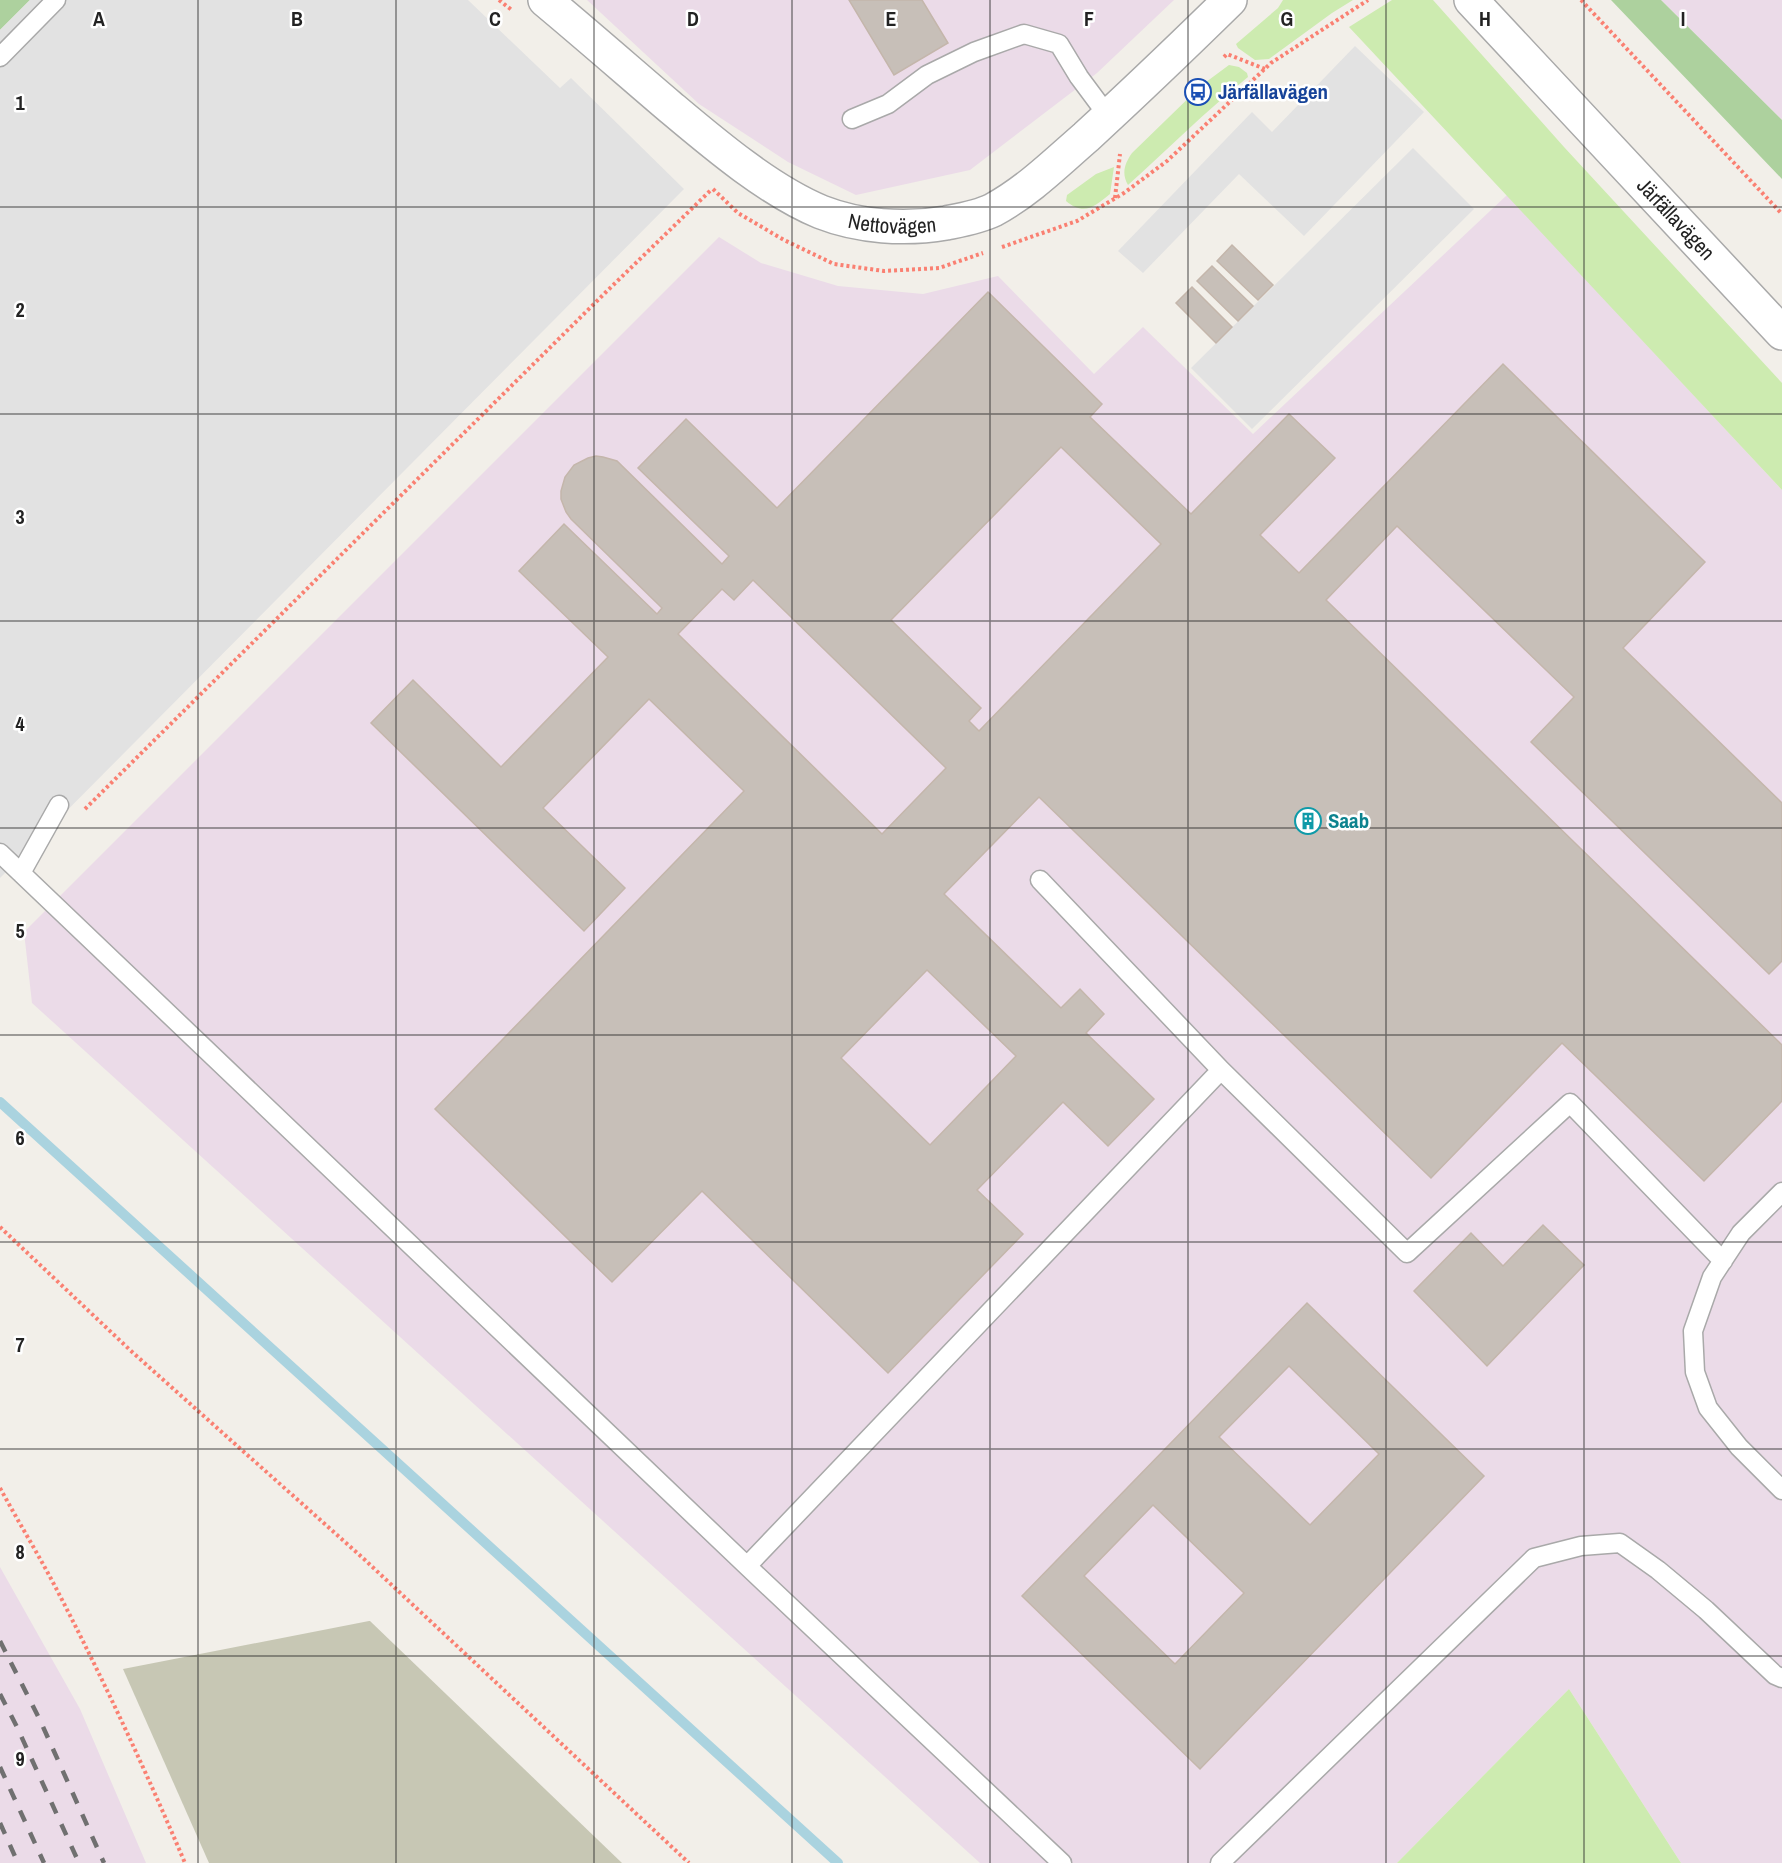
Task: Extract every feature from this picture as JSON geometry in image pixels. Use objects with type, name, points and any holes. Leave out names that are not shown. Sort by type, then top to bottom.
[{"type":"street","name":"Nettovägen","points":[[546,0],[690,124],[742,165],[821,212],[856,222],[891,226],[930,226],[991,211],[1037,180],[1230,0]]},
{"type":"street","name":"Järfällavägen","points":[[1471,0],[1782,333]]},
{"type":"lane","points":[[0,57],[56,0]]},
{"type":"lane","points":[[852,118],[888,104],[927,75],[974,52],[1024,34],[1059,44],[1079,77],[1108,116]]},
{"type":"lane","points":[[21,873],[59,805]]},
{"type":"lane","points":[[0,853],[747,1566],[1062,1863]]},
{"type":"lane","points":[[1040,880],[1221,1070],[1407,1253],[1570,1103],[1722,1261]]},
{"type":"lane","points":[[747,1566],[1221,1070]]},
{"type":"lane","points":[[1782,1192],[1741,1233],[1722,1261],[1712,1277],[1693,1331],[1695,1372],[1707,1408],[1739,1448],[1782,1490]]},
{"type":"lane","points":[[1220,1863],[1534,1558],[1581,1546],[1620,1543],[1658,1570],[1706,1610],[1774,1675],[1782,1678]]},
{"type":"path","points":[[995,249],[1077,221],[1115,198],[1167,161],[1265,69],[1368,0]]},
{"type":"path","points":[[1581,0],[1782,214]]},
{"type":"path","points":[[1219,62],[1227,54],[1265,69]]},
{"type":"path","points":[[1115,198],[1120,154],[1128,147]]},
{"type":"path","points":[[80,814],[712,189]]},
{"type":"path","points":[[939,268],[984,253]]},
{"type":"path","points":[[0,1227],[130,1350],[365,1560],[689,1863]]},
{"type":"path","points":[[0,1488],[58,1592],[111,1698],[185,1863]]},
{"type":"shaded area","points":[[30,0],[468,0],[560,88],[571,78],[684,189],[0,878],[0,30]]},
{"type":"shaded area","points":[[587,0],[1174,0],[1097,73],[970,170],[856,195],[788,162],[699,104]]},
{"type":"shaded area","points":[[1661,0],[1782,0],[1782,120]]},
{"type":"shaded area","points":[[1355,46],[1424,112],[1304,236],[1239,174],[1143,273],[1118,251],[1252,112],[1272,132]]},
{"type":"shaded area","points":[[1413,148],[1474,209],[1252,429],[1191,368]]},
{"type":"shaded area","points":[[1507,195],[1782,490],[1782,1863],[1681,1863],[1569,1689],[1397,1863],[980,1863],[32,1003],[24,932],[719,237],[761,263],[838,286],[923,294],[998,276],[1094,374],[1143,327],[1253,434]]},
{"type":"shaded area","points":[[0,1567],[80,1709],[146,1863],[0,1863]]},
{"type":"shaded area","points":[[370,1621],[622,1863],[209,1863],[123,1669]]},
{"type":"green space","points":[[0,0],[30,0],[0,30]]},
{"type":"green space","points":[[1283,0],[1353,0],[1269,59],[1255,60],[1236,44],[1278,8]]},
{"type":"green space","points":[[1392,0],[1433,0],[1564,147],[1782,383],[1782,490],[1349,27]]},
{"type":"green space","points":[[1611,0],[1661,0],[1782,120],[1782,179]]},
{"type":"green space","points":[[1229,65],[1239,67],[1247,73],[1248,77],[1128,185],[1125,168],[1132,153],[1202,85]]},
{"type":"green space","points":[[1114,167],[1110,194],[1099,203],[1084,209],[1072,206],[1066,201],[1067,195],[1096,174]]},
{"type":"green space","points":[[1569,1689],[1681,1863],[1397,1863]]},
{"type":"building","points":[[849,0],[922,0],[948,43],[894,75]]},
{"type":"building","points":[[1232,245],[1273,285],[1258,300],[1217,261]]},
{"type":"building","points":[[1212,266],[1253,306],[1238,321],[1197,281]]},
{"type":"building","points":[[1192,287],[1232,327],[1216,343],[1176,303]]},
{"type":"building","name":"Saab","points":[[988,292],[1102,404],[1090,417],[1191,514],[1289,414],[1335,458],[1260,535],[1299,573],[1503,364],[1705,562],[1623,648],[1782,803],[1782,961],[1769,974],[1531,742],[1574,697],[1397,526],[1326,600],[1782,1045],[1782,1101],[1704,1181],[1562,1043],[1431,1178],[1039,797],[944,894],[1061,1008],[1080,989],[1104,1014],[1086,1033],[1154,1099],[1108,1146],[1063,1102],[977,1190],[1023,1234],[888,1373],[702,1191],[612,1282],[435,1109],[744,791],[649,699],[543,808],[625,888],[584,931],[371,723],[413,680],[501,767],[608,657],[519,571],[564,524],[657,614],[662,608],[566,512],[561,499],[561,491],[565,477],[574,465],[596,456],[617,461],[722,564],[729,556],[638,468],[686,419],[777,508]],"holes":[[[1061,447],[1161,544],[979,731],[969,721],[981,708],[891,620]],[[753,580],[946,768],[882,834],[678,634],[722,589],[734,600]],[[927,970],[1016,1056],[930,1145],[841,1058]]]},
{"type":"building","points":[[1543,1225],[1584,1265],[1487,1366],[1414,1291],[1471,1233],[1503,1266]]},
{"type":"building","points":[[1307,1303],[1484,1476],[1200,1769],[1022,1596]],"holes":[[[1289,1366],[1379,1454],[1310,1525],[1219,1437]],[[1153,1505],[1244,1593],[1175,1664],[1084,1576]]]},
{"type":"waterway","points":[[0,1102],[838,1863]]},
{"type":"railway","points":[[0,1641],[40,1720],[104,1863]]},
{"type":"railway","points":[[0,1694],[79,1863]]},
{"type":"railway","points":[[0,1767],[44,1863]]},
{"type":"railway","points":[[0,1823],[18,1863]]},
{"type":"place","name":"Järfällavägen","points":[[1198,92]]},
{"type":"place","name":"Saab","points":[[1308,821]]}]
